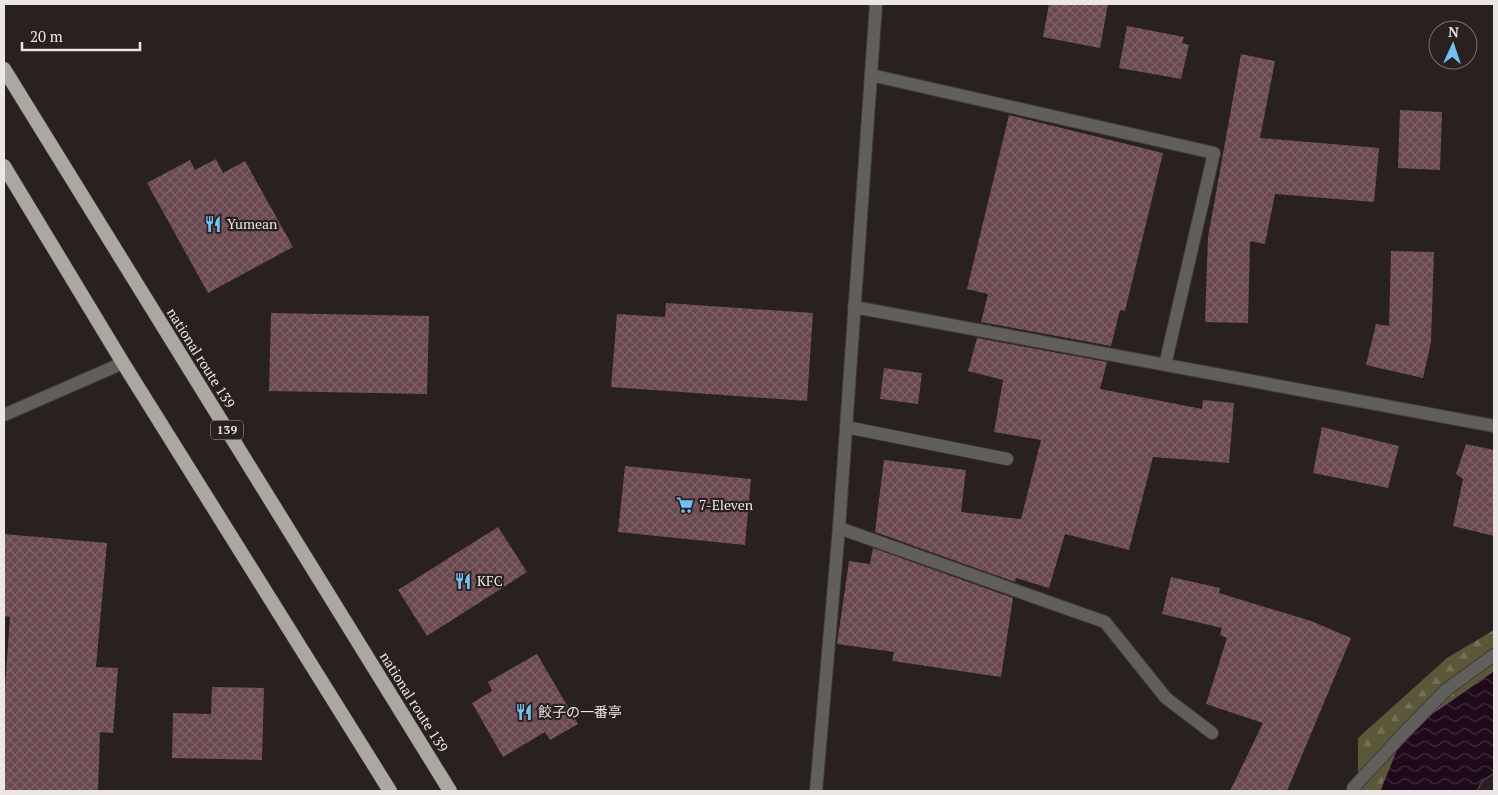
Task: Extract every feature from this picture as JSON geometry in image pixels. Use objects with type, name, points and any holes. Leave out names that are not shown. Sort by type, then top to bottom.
[{"type":"highway","name":"national route 139","points":[[4,69],[450,791]]},
{"type":"highway","points":[[4,166],[123,364],[390,791]]},
{"type":"street","points":[[816,791],[846,427],[876,4]]},
{"type":"street","points":[[871,75],[1214,153],[1165,365]]},
{"type":"street","points":[[854,307],[1494,426]]},
{"type":"street","points":[[4,415],[123,364]]},
{"type":"street","points":[[846,427],[1007,459]]},
{"type":"street","points":[[838,528],[1105,622],[1166,698],[1212,733]]},
{"type":"street","points":[[1353,788],[1446,690],[1494,655]]},
{"type":"green space","points":[[1494,630],[1494,742],[1452,791],[1358,791],[1358,738],[1447,658]]},
{"type":"water","points":[[1494,671],[1494,773],[1482,781],[1477,791],[1380,791],[1403,734]]},
{"type":"building","points":[[1049,4],[1108,4],[1100,48],[1043,37]]},
{"type":"building","points":[[1127,26],[1184,37],[1182,43],[1189,45],[1181,79],[1119,68]]},
{"type":"building","points":[[1241,54],[1275,61],[1260,138],[1379,148],[1374,202],[1275,194],[1265,244],[1250,241],[1248,323],[1205,322],[1208,237]]},
{"type":"building","points":[[1400,110],[1442,112],[1440,170],[1398,168]]},
{"type":"building","points":[[1009,115],[1163,153],[1125,311],[1120,310],[1111,346],[981,322],[988,294],[967,289]]},
{"type":"building","points":[[216,159],[223,173],[245,161],[293,247],[208,293],[147,183],[190,160],[195,170]]},
{"type":"building","points":[[1391,251],[1434,252],[1431,342],[1423,378],[1366,365],[1376,324],[1389,326]]},
{"type":"building","points":[[666,303],[813,313],[807,401],[611,387],[617,314],[665,317]]},
{"type":"building","points":[[271,313],[429,316],[427,394],[269,391]]},
{"type":"building","points":[[977,338],[1107,362],[1100,389],[1202,409],[1203,400],[1234,403],[1229,463],[1153,457],[1129,550],[1065,534],[1049,588],[1016,578],[1015,582],[875,532],[884,460],[966,470],[961,512],[1021,519],[1041,440],[994,432],[1003,380],[968,371]]},
{"type":"building","points":[[884,368],[922,373],[918,404],[880,399]]},
{"type":"building","points":[[1322,427],[1399,446],[1388,488],[1313,473]]},
{"type":"building","points":[[1466,444],[1494,450],[1494,536],[1453,526],[1463,479],[1456,474]]},
{"type":"building","name":"7-Eleven","points":[[625,466],[751,479],[745,545],[618,532]]},
{"type":"building","name":"KFC","points":[[498,527],[527,572],[427,636],[398,590]]},
{"type":"building","points":[[4,534],[107,543],[96,667],[118,668],[113,733],[100,732],[98,791],[4,791],[4,700],[10,617],[4,616]]},
{"type":"building","points":[[873,548],[1013,598],[1001,677],[892,661],[894,652],[837,644],[849,561],[870,564]]},
{"type":"building","points":[[1171,577],[1220,588],[1219,593],[1311,621],[1351,638],[1287,791],[1230,791],[1263,723],[1206,704],[1227,638],[1220,635],[1222,628],[1162,614]]},
{"type":"building","name":"餃子の一番亭","points":[[537,654],[578,724],[550,740],[545,732],[503,757],[472,703],[492,691],[488,682]]},
{"type":"building","points":[[212,687],[264,688],[262,760],[172,758],[173,713],[211,714]]},
{"type":"place","name":"Yumean","points":[[213,224]]},
{"type":"place","name":"7-Eleven","points":[[685,505]]},
{"type":"place","name":"KFC","points":[[463,581]]},
{"type":"place","name":"餃子の一番亭","points":[[524,712]]}]
